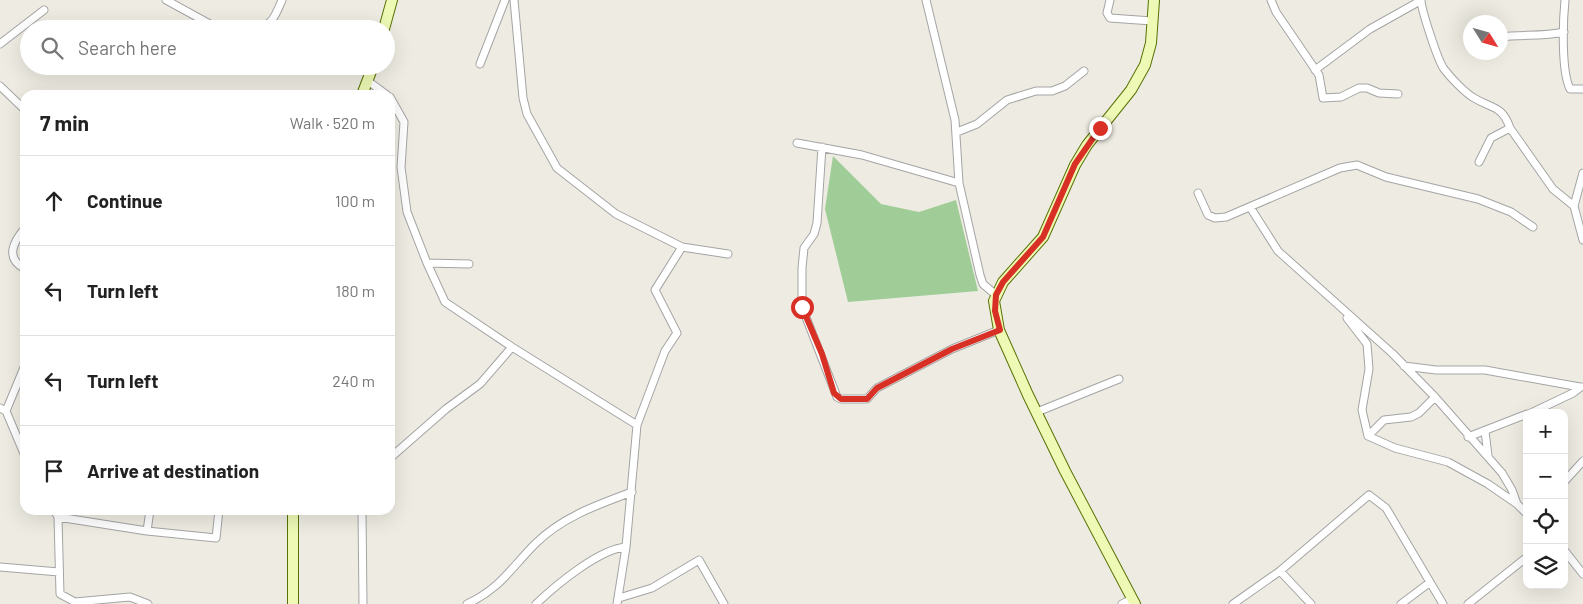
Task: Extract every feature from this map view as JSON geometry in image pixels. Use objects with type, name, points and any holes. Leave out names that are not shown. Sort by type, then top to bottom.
[{"type":"street","points":[[166,0],[203,20]]},
{"type":"street","points":[[273,20],[282,0]]},
{"type":"street","points":[[386,20],[392,0]]},
{"type":"street","points":[[480,64],[505,0]]},
{"type":"street","points":[[514,0],[523,98],[527,114],[557,168],[616,214],[682,247],[728,254]]},
{"type":"street","points":[[926,0],[957,132],[959,183],[980,275],[983,284],[996,295]]},
{"type":"street","points":[[1110,0],[1107,13],[1110,18],[1152,21]]},
{"type":"street","points":[[1122,604],[1134,601],[1037,412],[1000,330],[995,311],[996,295],[1003,282],[1043,237],[1075,164],[1087,145],[1131,90],[1145,65],[1151,43],[1154,0]]},
{"type":"street","points":[[1272,0],[1276,12],[1320,75],[1320,87],[1323,98],[1341,97],[1359,88],[1367,88],[1379,93],[1398,94]]},
{"type":"street","points":[[1565,0],[1564,32],[1567,84],[1570,89],[1583,90]]},
{"type":"street","points":[[1315,70],[1370,28],[1421,1],[1442,68],[1474,98],[1496,108],[1506,117],[1510,128],[1553,189],[1574,206]]},
{"type":"street","points":[[31,20],[44,10]]},
{"type":"street","points":[[0,44],[20,29]]},
{"type":"street","points":[[1508,36],[1520,34],[1541,37],[1564,32]]},
{"type":"street","points":[[957,132],[977,124],[1007,100],[1036,91],[1052,91],[1065,86],[1084,71]]},
{"type":"street","points":[[364,90],[370,75]]},
{"type":"street","points":[[368,81],[381,90]]},
{"type":"street","points":[[0,86],[20,105]]},
{"type":"street","points":[[395,106],[404,122],[401,167],[407,212],[445,302],[512,347],[637,425]]},
{"type":"street","points":[[1479,162],[1491,138],[1510,128]]},
{"type":"street","points":[[797,143],[862,155],[959,183]]},
{"type":"street","points":[[822,147],[817,223],[814,234],[804,248],[802,307],[837,397],[841,399],[867,399],[877,388],[952,349],[1000,330]]},
{"type":"street","points":[[1198,193],[1208,215],[1215,218],[1226,217],[1340,168],[1357,165],[1386,177],[1478,199],[1511,212],[1533,228]]},
{"type":"street","points":[[1583,173],[1574,206],[1583,240]]},
{"type":"street","points":[[1250,207],[1278,251],[1393,354],[1436,398],[1468,437],[1488,456],[1507,481],[1517,504],[1523,511]]},
{"type":"street","points":[[20,235],[13,244],[12,253],[20,267]]},
{"type":"street","points":[[682,247],[655,290],[677,333],[665,351],[637,425],[632,492],[618,601],[652,588],[699,560],[724,604]]},
{"type":"street","points":[[427,263],[470,264]]},
{"type":"street","points":[[1332,300],[1367,344],[1369,370],[1362,410],[1368,436]]},
{"type":"street","points":[[395,454],[446,409],[480,384],[512,347]]},
{"type":"street","points":[[1403,366],[1436,370],[1485,370],[1581,387]]},
{"type":"street","points":[[20,375],[3,409],[20,445]]},
{"type":"street","points":[[1037,412],[1119,379]]},
{"type":"street","points":[[1539,409],[1573,393],[1581,387]]},
{"type":"street","points":[[1368,436],[1384,420],[1411,417],[1419,413],[1436,398]]},
{"type":"street","points":[[1468,437],[1523,416]]},
{"type":"street","points":[[1485,431],[1488,456]]},
{"type":"street","points":[[1368,436],[1395,448],[1448,462],[1517,504]]},
{"type":"street","points":[[1568,478],[1583,461]]},
{"type":"street","points":[[467,604],[486,595],[502,582],[535,544],[561,523],[585,510],[632,492]]},
{"type":"street","points":[[1234,604],[1244,602],[1369,495],[1386,508],[1443,604]]},
{"type":"street","points":[[59,515],[60,594],[75,602],[130,597],[148,604]]},
{"type":"street","points":[[64,515],[147,531],[216,538],[218,515]]},
{"type":"street","points":[[147,531],[149,515]]},
{"type":"street","points":[[293,515],[293,604]]},
{"type":"street","points":[[362,515],[363,604]]},
{"type":"street","points":[[536,604],[565,578],[615,548],[626,547]]},
{"type":"street","points":[[1568,555],[1583,574]]},
{"type":"street","points":[[1468,604],[1523,560]]},
{"type":"street","points":[[0,566],[59,572]]},
{"type":"street","points":[[1280,571],[1311,604]]},
{"type":"street","points":[[1401,604],[1429,583]]},
{"type":"green space","points":[[833,156],[881,204],[919,212],[956,200],[978,291],[848,302],[825,209]]},
{"type":"route","points":[[802,307],[822,354],[834,393],[841,399],[871,398],[877,388],[952,349],[1000,330],[995,311],[994,301],[996,295],[1003,282],[1043,237],[1075,164],[1100,128]]}]
